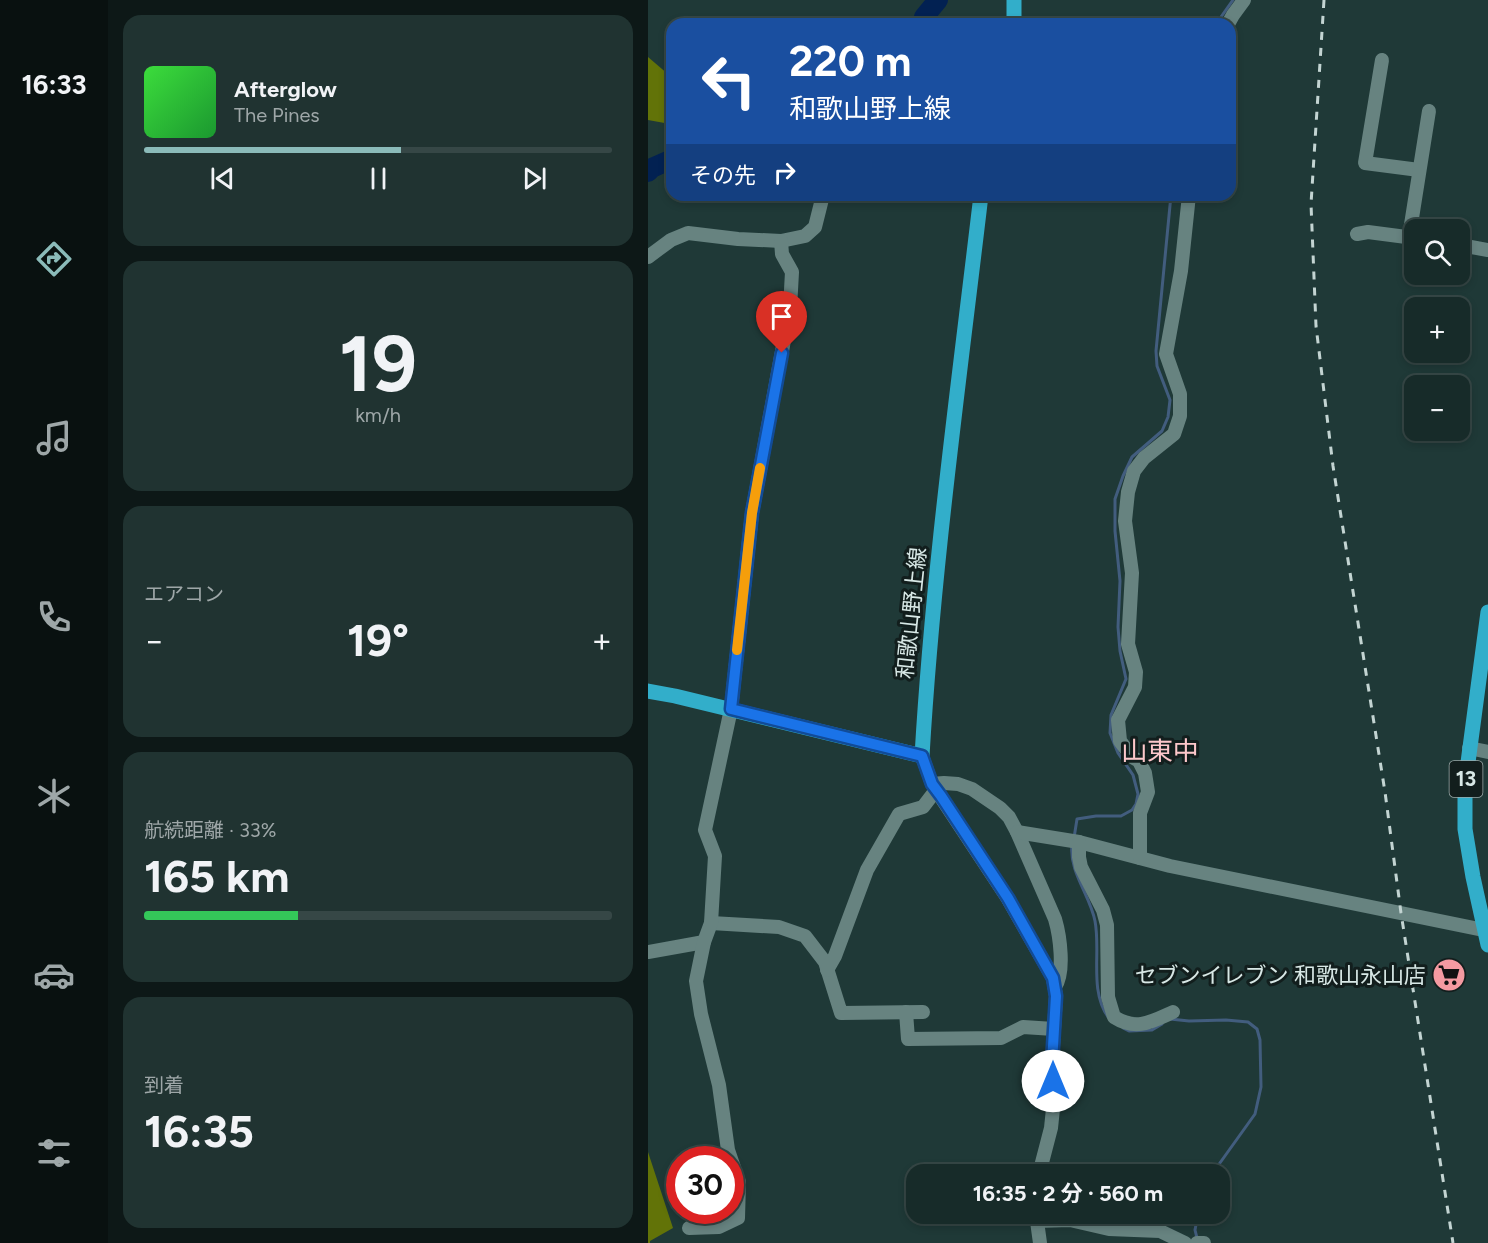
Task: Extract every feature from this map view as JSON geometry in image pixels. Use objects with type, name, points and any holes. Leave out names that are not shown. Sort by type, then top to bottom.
[{"type":"main road","points":[[1014,0],[1014,18]]},
{"type":"main road","name":"和歌山野上線","points":[[922,756],[934,595],[980,201]]},
{"type":"main road","name":"13","points":[[1487,935],[1473,877],[1465,829],[1465,785],[1488,612]]},
{"type":"main road","points":[[648,691],[922,756]]},
{"type":"street","points":[[1231,18],[1244,0]]},
{"type":"street","points":[[1382,60],[1365,163],[1419,170]]},
{"type":"street","points":[[1414,219],[1429,111]]},
{"type":"street","points":[[648,257],[671,240],[688,233],[781,241],[805,236],[815,227],[822,201]]},
{"type":"street","points":[[1140,858],[1140,813],[1148,792],[1145,772],[1139,761],[1131,758],[1120,741],[1118,720],[1135,687],[1136,672],[1128,644],[1132,573],[1125,521],[1128,492],[1134,471],[1144,458],[1174,434],[1180,416],[1180,394],[1166,354],[1180,271],[1188,201]]},
{"type":"street","points":[[1357,234],[1368,232],[1404,237]]},
{"type":"street","points":[[688,1228],[719,1227],[738,1218],[739,1182],[728,1150],[719,1085],[700,1014],[696,981],[704,942],[711,923],[715,856],[705,830],[731,709],[752,513],[790,308],[792,272],[782,254],[781,241]]},
{"type":"street","points":[[1470,246],[1488,249]]},
{"type":"street","points":[[1469,748],[1488,752]]},
{"type":"street","points":[[922,756],[934,787],[1008,898],[1053,978],[1056,996],[1052,1063],[1053,1099],[1051,1128],[1042,1164]]},
{"type":"street","points":[[934,787],[951,784],[972,789],[1009,817],[1055,919],[1059,933],[1061,967],[1055,987]]},
{"type":"street","points":[[828,970],[867,870],[899,814],[924,807],[934,787]]},
{"type":"street","points":[[1017,832],[1079,842],[1170,867],[1487,935]]},
{"type":"street","points":[[1079,842],[1081,867],[1103,910],[1107,925],[1108,997],[1114,1017],[1125,1024],[1148,1023],[1173,1012]]},
{"type":"street","points":[[711,923],[779,927],[805,936],[825,962],[841,1013],[923,1012]]},
{"type":"street","points":[[648,952],[704,942]]},
{"type":"street","points":[[906,1012],[908,1039],[1001,1038],[1023,1027],[1054,1029]]},
{"type":"street","points":[[1037,1224],[1040,1243]]},
{"type":"street","points":[[1087,1224],[1109,1229],[1160,1231],[1185,1243]]},
{"type":"green space","points":[[648,57],[666,72],[666,123],[648,120]]},
{"type":"green space","points":[[648,1152],[666,1207],[666,1224],[672,1224],[673,1228],[648,1243]]},
{"type":"waterway","points":[[924,18],[938,0]]},
{"type":"waterway","points":[[1220,18],[1233,0]]},
{"type":"waterway","points":[[648,172],[666,162]]},
{"type":"waterway","points":[[1074,838],[1077,819],[1121,816],[1132,810],[1138,794],[1133,775],[1118,753],[1110,733],[1111,715],[1126,679],[1118,627],[1120,581],[1115,531],[1115,499],[1132,457],[1162,431],[1168,417],[1170,400],[1157,366],[1156,351],[1170,201]]},
{"type":"waterway","points":[[1072,845],[1074,865],[1095,921],[1097,983],[1102,1006],[1108,1017]]},
{"type":"waterway","points":[[1170,1019],[1248,1022],[1257,1029],[1260,1040],[1261,1087],[1255,1114],[1219,1164]]},
{"type":"waterway","points":[[1123,1028],[1129,1031],[1152,1030],[1162,1024]]},
{"type":"waterway","points":[[1196,1224],[1197,1238]]},
{"type":"railway","points":[[1324,0],[1311,204],[1316,326],[1333,466],[1453,1243]]},
{"type":"slow traffic","points":[[737,650],[752,513],[760,468]]},
{"type":"place","name":"セブンイレブン 和歌山永山店","points":[[1449,975]]},
{"type":"district","name":"山東中","points":[[1160,751]]},
{"type":"route","points":[[782,353],[752,513],[731,709],[922,756],[932,784],[1008,898],[1053,978],[1056,996],[1053,1081]]}]
